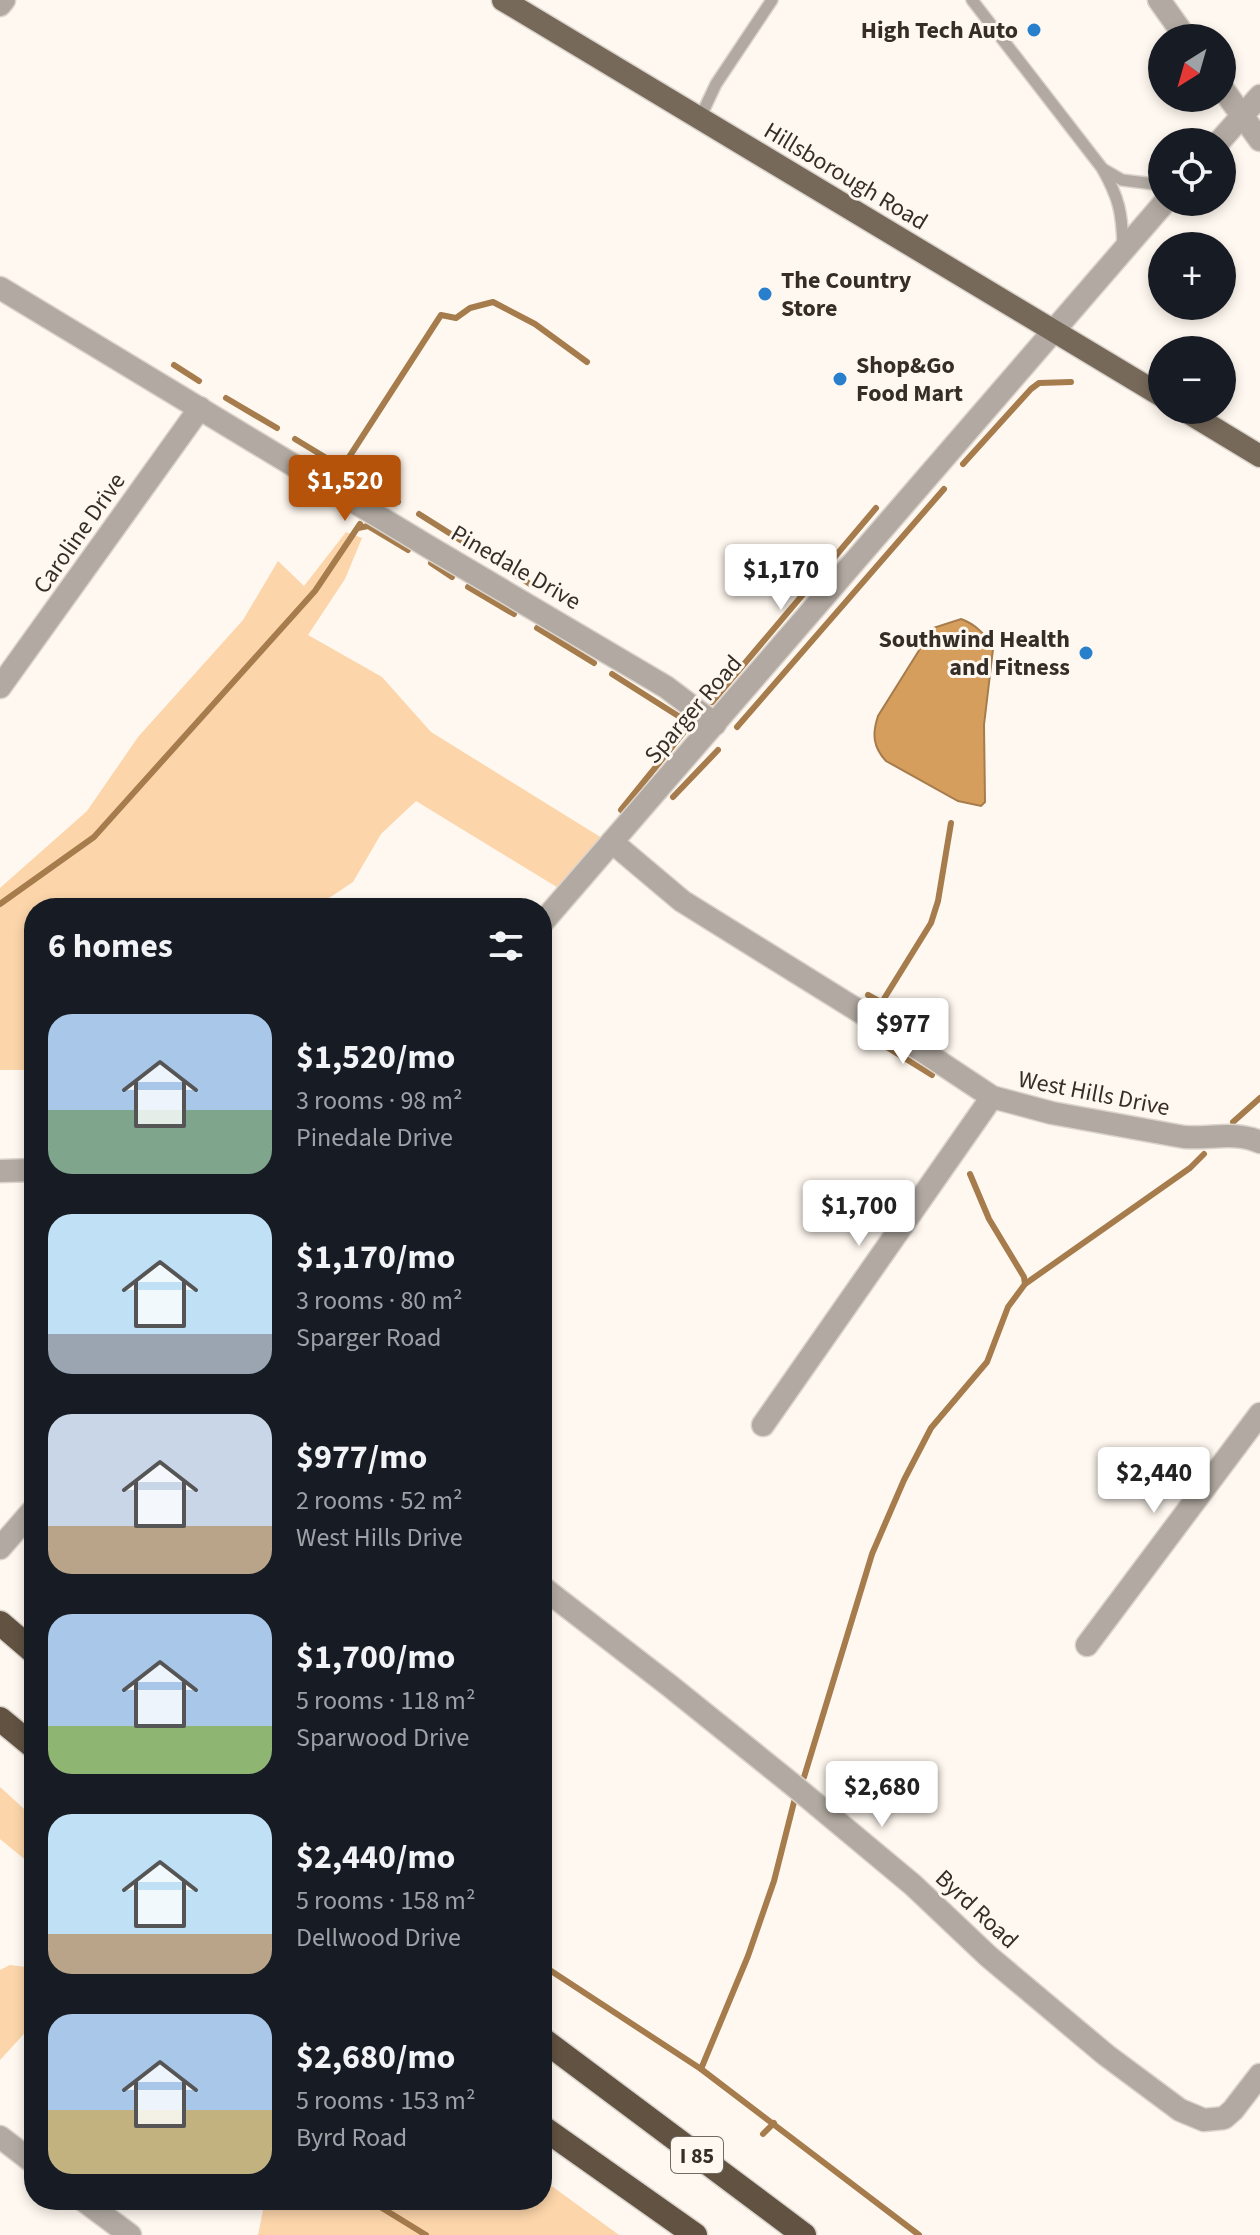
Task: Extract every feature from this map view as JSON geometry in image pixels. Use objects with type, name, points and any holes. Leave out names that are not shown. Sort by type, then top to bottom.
[{"type":"highway","points":[[0,1623],[24,1643]]},
{"type":"highway","points":[[0,1719],[24,1739]]},
{"type":"highway","name":"I 85","points":[[552,2046],[804,2235]]},
{"type":"highway","points":[[552,2134],[695,2235]]},
{"type":"main road","name":"Hillsborough Road","points":[[503,0],[1148,388]]},
{"type":"main road","points":[[1207,424],[1260,456]]},
{"type":"street","points":[[0,5],[4,0]]},
{"type":"street","points":[[1159,0],[1176,24]]},
{"type":"street","points":[[1231,128],[1260,96]]},
{"type":"street","points":[[1236,108],[1260,140]]},
{"type":"street","name":"Sparger Road","points":[[552,911],[1153,216]]},
{"type":"street","name":"Pinedale Drive","points":[[0,288],[666,687],[715,724]]},
{"type":"street","name":"Caroline Drive","points":[[0,687],[200,408]]},
{"type":"street","name":"West Hills Drive","points":[[612,842],[682,901],[992,1097],[1018,1106],[1184,1137],[1226,1134],[1246,1136],[1260,1142]]},
{"type":"street","points":[[763,1425],[992,1097]]},
{"type":"street","points":[[0,1171],[24,1170]]},
{"type":"street","points":[[1087,1645],[1260,1414]]},
{"type":"street","points":[[0,1548],[24,1520]]},
{"type":"street","name":"Byrd Road","points":[[552,1595],[793,1785],[913,1885],[988,1956],[1106,2055],[1180,2110],[1204,2120],[1224,2118],[1260,2075]]},
{"type":"street","points":[[0,2137],[24,2155]]},
{"type":"street","points":[[96,2210],[130,2235]]},
{"type":"lane","points":[[700,118],[716,84],[772,0]]},
{"type":"lane","points":[[972,0],[1102,168],[1117,194],[1121,209],[1123,251]]},
{"type":"lane","points":[[1102,168],[1122,180],[1148,183]]},
{"type":"shaded area","points":[[346,532],[362,538],[345,579],[308,635],[382,677],[431,732],[602,838],[560,889],[416,801],[381,834],[353,882],[329,898],[24,898],[24,1070],[0,1070],[0,888],[87,811],[138,737],[243,620],[278,561],[304,586]]},
{"type":"shaded area","points":[[961,619],[980,631],[993,649],[984,725],[985,802],[981,806],[958,801],[886,761],[878,751],[875,740],[878,716],[933,628]]},
{"type":"shaded area","points":[[0,1787],[24,1809],[24,1859],[0,1839]]},
{"type":"shaded area","points":[[10,1965],[24,1967],[24,2034],[0,2060],[0,1970]]},
{"type":"shaded area","points":[[552,2186],[619,2235],[258,2235],[263,2210],[552,2210]]},
{"type":"waterway","points":[[342,468],[441,315],[456,318],[470,308],[493,302],[535,324],[587,362]]},
{"type":"waterway","points":[[174,365],[199,381]]},
{"type":"waterway","points":[[963,464],[1031,389],[1039,383],[1071,382]]},
{"type":"waterway","points":[[226,398],[277,428]]},
{"type":"waterway","points":[[295,439],[384,493],[382,495]]},
{"type":"waterway","points":[[737,727],[944,489]]},
{"type":"waterway","points":[[384,493],[398,502]]},
{"type":"waterway","points":[[712,702],[876,508]]},
{"type":"waterway","points":[[419,514],[473,548]]},
{"type":"waterway","points":[[0,904],[94,837],[315,591],[360,524]]},
{"type":"waterway","points":[[358,528],[368,526],[408,550]]},
{"type":"waterway","points":[[489,558],[530,584]]},
{"type":"waterway","points":[[431,563],[452,577]]},
{"type":"waterway","points":[[468,587],[514,614]]},
{"type":"waterway","points":[[537,628],[594,663]]},
{"type":"waterway","points":[[612,674],[683,719],[688,727],[621,810]]},
{"type":"waterway","points":[[673,797],[718,750]]},
{"type":"waterway","points":[[882,1002],[931,923],[938,901],[951,823]]},
{"type":"waterway","points":[[868,995],[888,1006]]},
{"type":"waterway","points":[[905,1017],[935,1036]]},
{"type":"waterway","points":[[872,1038],[932,1075]]},
{"type":"waterway","points":[[1233,1122],[1260,1098]]},
{"type":"waterway","points":[[804,1777],[872,1554],[904,1480],[931,1428],[987,1362],[1008,1307],[1025,1284],[1190,1168],[1204,1154]]},
{"type":"waterway","points":[[970,1174],[989,1219],[1024,1277],[1025,1284]]},
{"type":"waterway","points":[[701,2069],[748,1956],[774,1881],[795,1798]]},
{"type":"waterway","points":[[552,1972],[701,2069],[919,2235]]},
{"type":"waterway","points":[[763,2134],[774,2123]]},
{"type":"waterway","points":[[385,2210],[426,2235]]},
{"type":"place","name":"High Tech Auto","points":[[1034,30]]},
{"type":"place","name":"The Country Store","points":[[765,294]]},
{"type":"place","name":"Shop&Go Food Mart","points":[[840,379]]},
{"type":"place","name":"Southwind Health and Fitness","points":[[1086,653]]}]
